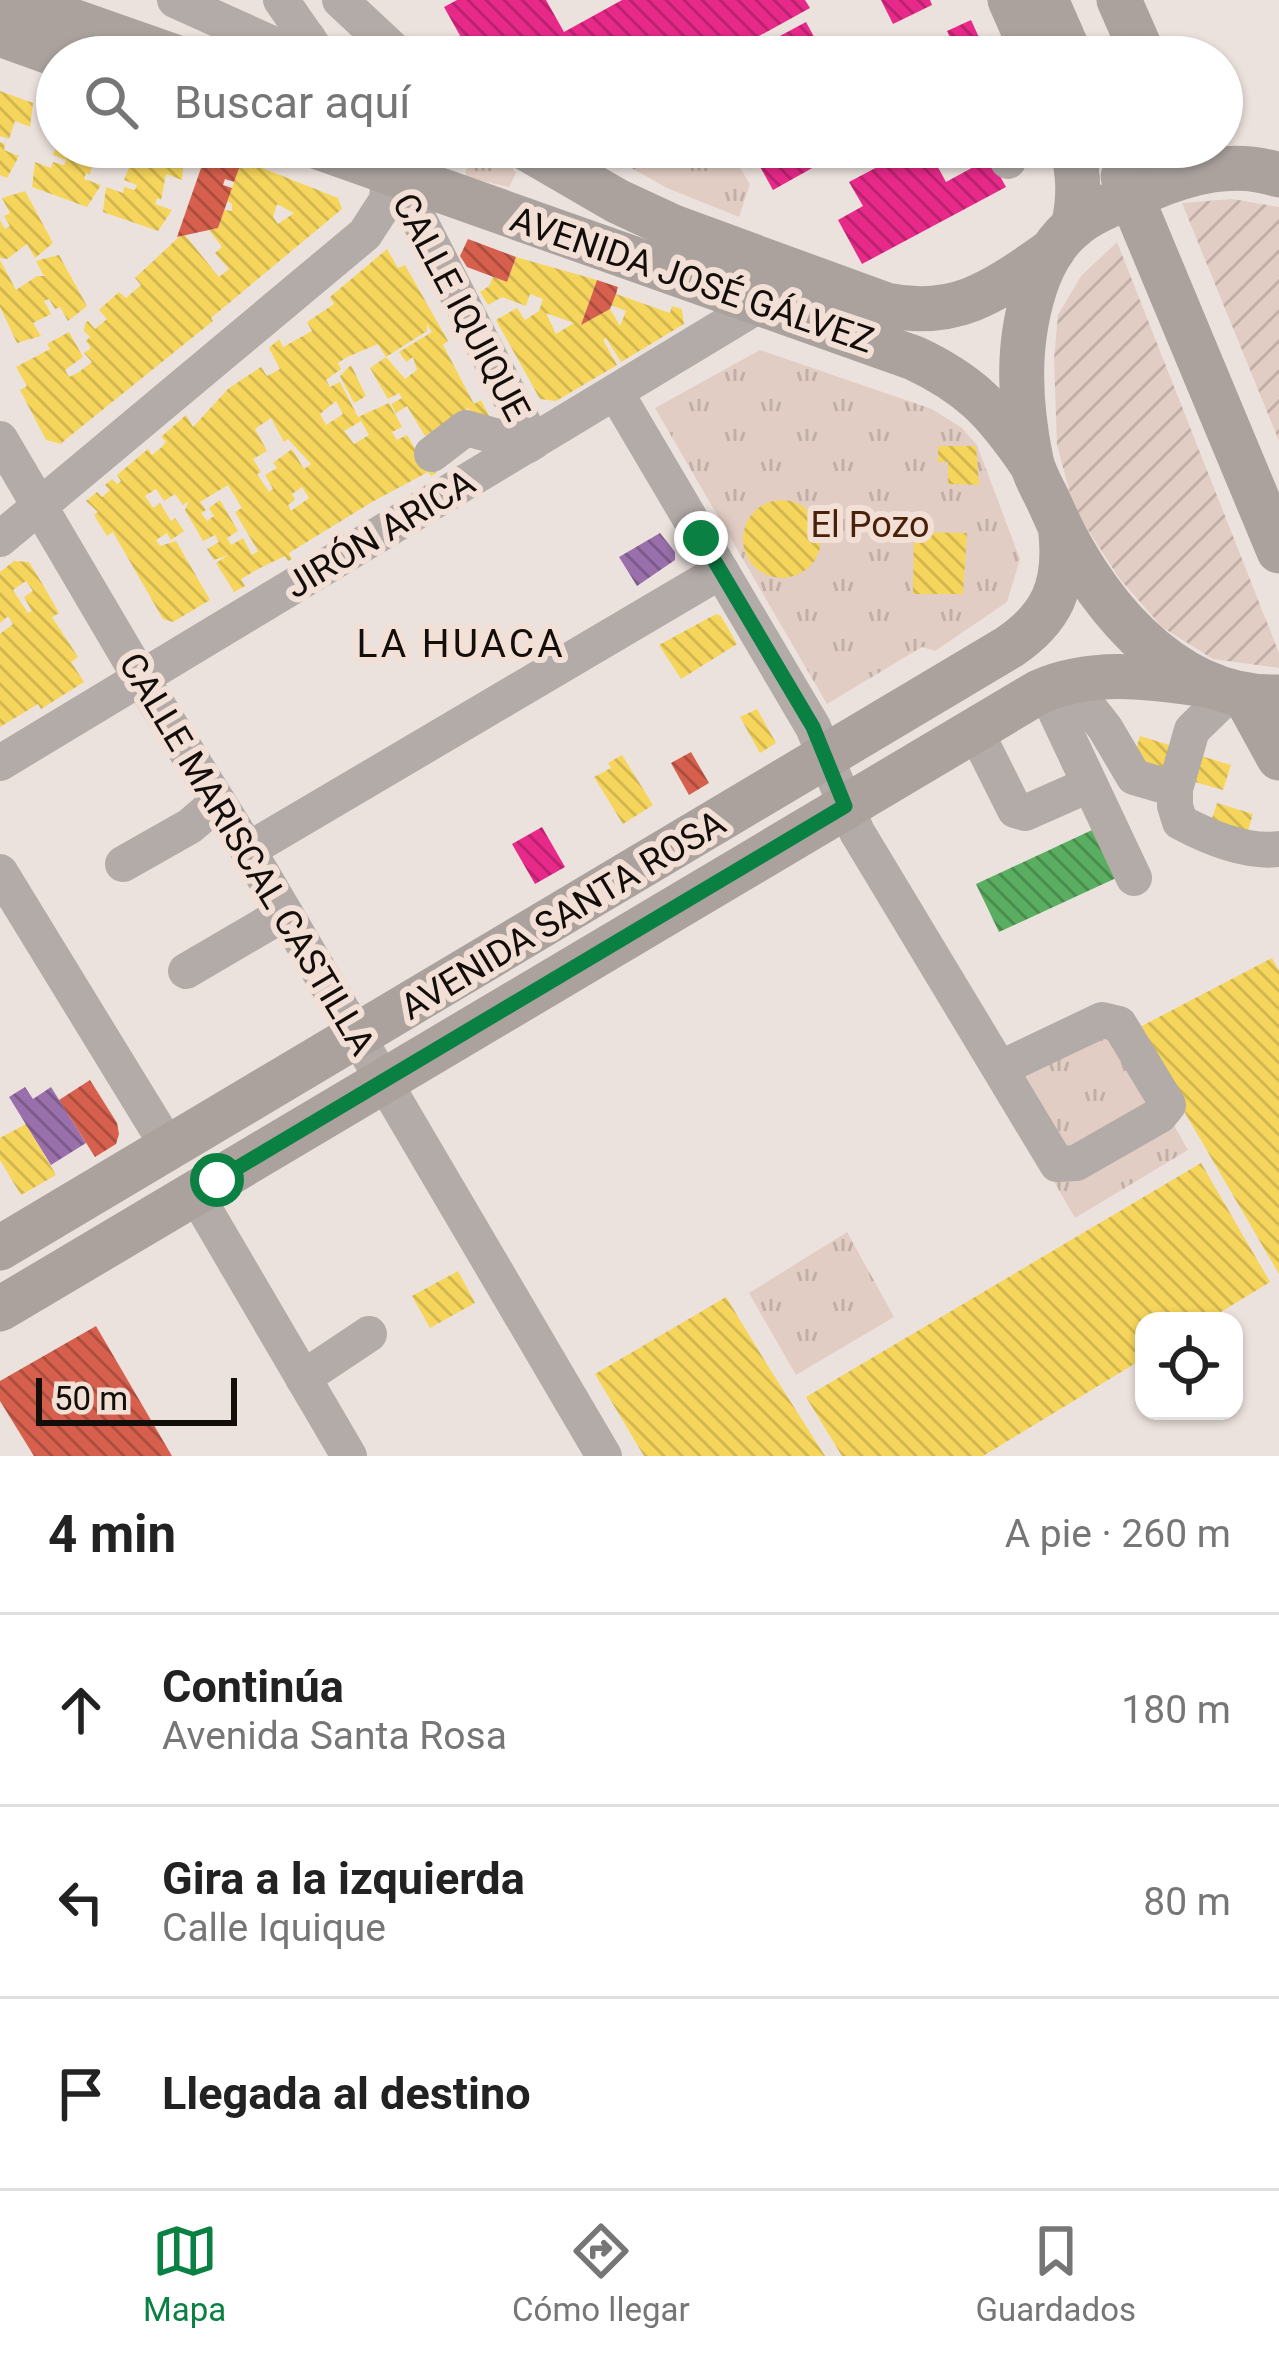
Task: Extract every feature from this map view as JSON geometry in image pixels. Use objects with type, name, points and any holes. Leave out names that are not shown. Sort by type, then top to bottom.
[{"type":"main road","points":[[13,0],[115,36]]},
{"type":"main road","points":[[1010,0],[1026,36]]},
{"type":"main road","points":[[1046,0],[1062,36]]},
{"type":"main road","points":[[1075,0],[1091,36]]},
{"type":"main road","points":[[1119,0],[1135,36]]},
{"type":"main road","points":[[0,34],[36,47]]},
{"type":"main road","name":"AVENIDA JOSÉ GÁLVEZ","points":[[400,168],[504,213],[954,376],[989,407],[1032,464]]},
{"type":"main road","points":[[504,213],[526,207],[541,189],[535,168]]},
{"type":"main road","points":[[558,168],[673,227],[899,308],[940,310],[1007,282],[1114,204],[1221,168]]},
{"type":"main road","points":[[1076,168],[1078,204],[1038,278],[1020,358],[1032,464],[1061,534],[1101,596],[1160,654],[1242,694],[1279,758]]},
{"type":"main road","points":[[1132,168],[1279,551]]},
{"type":"main road","points":[[1133,168],[1279,482]]},
{"type":"main road","name":"AVENIDA SANTA ROSA","points":[[0,1248],[1030,633],[1045,618],[1058,590],[1061,534]]},
{"type":"main road","name":"AVENIDA SANTA ROSA","points":[[0,1309],[1053,686],[1122,676],[1242,694]]},
{"type":"street","points":[[175,0],[255,36]]},
{"type":"street","points":[[281,0],[306,36]]},
{"type":"street","points":[[340,0],[379,36]]},
{"type":"street","points":[[0,539],[365,234],[387,200],[383,168]]},
{"type":"street","name":"CALLE IQUIQUE","points":[[387,168],[530,444]]},
{"type":"street","name":"JIRÓN ARICA","points":[[0,763],[759,304]]},
{"type":"street","points":[[616,393],[813,727],[845,806],[1057,1164],[1076,1162],[1160,1115],[1168,1105],[1119,1024],[1102,1020],[1001,1069]]},
{"type":"street","points":[[432,454],[466,428],[530,444]]},
{"type":"street","name":"CALLE MARISCAL CASTILLA","points":[[0,439],[358,1036],[590,1451]]},
{"type":"street","points":[[0,511],[39,507]]},
{"type":"street","points":[[248,850],[721,572]]},
{"type":"street","points":[[1053,686],[1087,705],[1134,777],[1175,789]]},
{"type":"street","points":[[1053,686],[1134,878]]},
{"type":"street","points":[[1242,694],[1192,730],[1175,789],[1175,806],[1180,823],[1206,835],[1251,848],[1279,849]]},
{"type":"street","points":[[974,730],[1015,810],[1025,813],[1077,790]]},
{"type":"street","points":[[123,864],[190,826],[218,802]]},
{"type":"street","points":[[0,872],[169,1148]]},
{"type":"street","points":[[186,971],[285,913]]},
{"type":"street","points":[[195,1193],[349,1456]]},
{"type":"street","points":[[303,1378],[368,1334]]},
{"type":"green space","points":[[467,168],[512,168],[516,173],[509,187],[465,177]]},
{"type":"green space","points":[[631,168],[740,168],[750,184],[739,217]]},
{"type":"green space","points":[[1232,199],[1279,207],[1279,441],[1182,203]]},
{"type":"green space","points":[[1117,242],[1279,653],[1279,668],[1213,659],[1162,627],[1119,578],[1074,508],[1057,445],[1054,359],[1058,315],[1081,276]]},
{"type":"green space","name":"El Pozo","points":[[760,350],[932,409],[962,428],[977,445],[1020,559],[1007,602],[935,651],[922,647],[827,704],[655,408]]},
{"type":"green space","points":[[1108,1023],[1154,1104],[1064,1151],[1019,1071]]},
{"type":"green space","points":[[1167,1113],[1188,1150],[1075,1218],[1053,1180]]},
{"type":"green space","points":[[847,1232],[894,1317],[796,1375],[749,1293]]},
{"type":"building: Viviendas","points":[[0,91],[33,103],[30,127],[15,121],[9,139],[0,136]]},
{"type":"building: Viviendas","points":[[0,142],[4,150],[19,156],[7,178],[0,175]]},
{"type":"building: Viviendas","points":[[35,162],[36,168],[91,168],[84,179],[101,185],[87,207],[32,187]]},
{"type":"building: Viviendas","points":[[129,168],[183,168],[182,180],[166,174],[161,200],[157,198],[155,204],[172,210],[158,231],[103,212],[106,187],[123,193],[124,187],[135,190],[137,185],[124,180]]},
{"type":"building: Viviendas","points":[[239,168],[262,168],[338,198],[342,209],[61,444],[46,440],[20,390],[27,386],[16,367],[50,349],[47,344],[69,332],[83,357],[65,370],[69,377],[92,362],[84,353],[91,348],[85,323],[95,329],[107,319],[99,310],[119,292],[126,298],[141,285],[135,278],[179,237],[185,235],[219,277],[229,269],[215,253],[222,247],[209,230],[218,228],[224,210],[232,211],[227,201]],"holes":[[[277,204],[294,213],[278,224],[273,217]]]},
{"type":"building: Viviendas","points":[[25,191],[53,243],[35,258],[27,244],[7,259],[0,258],[0,220],[5,229],[10,226],[2,198]]},
{"type":"building: Viviendas","points":[[387,249],[398,268],[405,265],[448,341],[443,345],[474,404],[481,400],[490,418],[479,424],[468,408],[425,436],[407,406],[396,413],[391,404],[402,398],[399,393],[388,399],[370,368],[386,357],[378,344],[338,363],[341,369],[326,380],[330,387],[340,382],[358,417],[389,403],[402,427],[392,432],[397,440],[407,435],[426,468],[432,465],[436,473],[428,472],[372,502],[289,553],[292,559],[285,556],[241,579],[245,586],[234,592],[216,563],[228,555],[214,560],[207,549],[219,542],[215,535],[203,541],[185,510],[189,501],[183,505],[175,494],[164,501],[156,489],[145,496],[153,508],[160,503],[184,531],[171,540],[167,533],[156,540],[160,546],[176,541],[210,600],[173,622],[163,619],[113,532],[107,536],[94,515],[98,512],[86,501],[97,492],[102,497],[110,490],[105,485],[112,479],[117,484],[121,481],[117,475],[148,449],[152,455],[162,447],[166,441],[161,437],[186,415],[193,427],[229,388],[261,367],[267,376],[280,369],[269,348],[279,339],[283,347],[312,331],[307,322],[334,304],[330,297]],"holes":[[[427,324],[432,332],[399,352],[406,362],[413,357],[417,370],[405,379],[386,357],[427,331]],[[336,401],[343,414],[326,425],[320,414]],[[271,418],[284,442],[288,439],[311,464],[304,469],[292,449],[265,475],[273,489],[269,492],[253,459],[267,451],[255,429]],[[361,421],[369,435],[354,444],[344,431]],[[228,485],[242,508],[235,512],[258,551],[252,555],[243,538],[231,545],[227,538],[238,531],[220,500],[209,508],[214,516],[207,521],[201,513],[206,510],[200,502]],[[302,487],[309,498],[291,511],[288,505],[295,500],[292,494]]]},
{"type":"building: Viviendas","points":[[59,255],[87,306],[68,321],[60,307],[55,309],[49,299],[44,301],[51,314],[33,323],[41,336],[17,343],[0,307],[0,260],[16,290],[44,276],[36,261]]},
{"type":"building: Viviendas","points":[[516,257],[597,280],[581,325],[610,309],[620,326],[626,311],[611,305],[616,294],[670,313],[672,306],[682,309],[684,324],[621,362],[606,338],[617,365],[556,401],[540,399],[496,320],[517,308],[525,320],[539,311],[543,299],[530,294],[526,306],[502,297],[488,305],[480,292],[493,277],[507,282]],"holes":[[[546,313],[574,323],[556,334]]]},
{"type":"building: Viviendas","points":[[351,365],[366,396],[354,403],[340,376]]},
{"type":"building: Viviendas","points":[[938,446],[976,446],[979,485],[948,484],[948,462],[938,462]]},
{"type":"building: Viviendas","points":[[782,500],[809,512],[821,539],[809,566],[782,578],[755,566],[743,539],[755,512]]},
{"type":"building: Viviendas","points":[[914,532],[967,533],[963,594],[913,594]]},
{"type":"building: Viviendas","points":[[14,561],[29,562],[59,613],[52,617],[78,657],[71,662],[84,682],[0,727],[0,634],[13,624],[8,616],[0,623],[0,572]],"holes":[[[26,581],[33,591],[24,597],[32,611],[28,613],[13,590]]]},
{"type":"building: Viviendas","points":[[716,614],[737,644],[681,679],[659,645]]},
{"type":"building: Viviendas","points":[[757,709],[776,743],[760,753],[740,717]]},
{"type":"building: Viviendas","points":[[1140,736],[1176,747],[1168,774],[1132,763]]},
{"type":"building: Viviendas","points":[[1195,754],[1231,765],[1223,790],[1188,780]]},
{"type":"building: Viviendas","points":[[622,755],[653,805],[623,824],[594,777]]},
{"type":"building: Viviendas","points":[[1217,803],[1253,814],[1245,840],[1209,828]]},
{"type":"building: Viviendas","points":[[1272,958],[1279,971],[1279,1274],[1136,1029]]},
{"type":"building: Viviendas","points":[[26,1124],[56,1175],[21,1195],[0,1160],[0,1138]]},
{"type":"building: Viviendas","points":[[1201,1163],[1270,1282],[1221,1312],[1135,1312],[1135,1363],[983,1456],[842,1456],[806,1397]]},
{"type":"building: Viviendas","points":[[458,1271],[475,1303],[430,1328],[412,1296]]},
{"type":"building: Viviendas","points":[[726,1297],[825,1456],[644,1456],[595,1374]]},
{"type":"building: Comercios","points":[[201,168],[239,168],[234,182],[225,179],[223,185],[232,188],[218,228],[177,237]]},
{"type":"building: Comercios","points":[[468,239],[516,257],[507,282],[467,267],[460,256]]},
{"type":"building: Comercios","points":[[597,280],[618,287],[616,294],[610,309],[581,325]]},
{"type":"building: Comercios","points":[[691,752],[709,783],[689,795],[671,763]]},
{"type":"building: Comercios","points":[[90,1080],[119,1134],[116,1144],[95,1157],[59,1100]]},
{"type":"building: Comercios","points":[[96,1326],[172,1456],[34,1456],[0,1401],[0,1381]]},
{"type":"building: Oficinas","points":[[660,533],[675,552],[675,560],[637,586],[619,557]]},
{"type":"building: Oficinas","points":[[25,1087],[33,1099],[51,1087],[86,1143],[51,1165],[9,1097]]},
{"type":"building: Salud","points":[[457,0],[546,0],[564,32],[622,0],[805,0],[810,8],[759,36],[460,36],[444,7]]},
{"type":"building: Salud","points":[[881,0],[930,0],[932,5],[893,24]]},
{"type":"building: Salud","points":[[971,20],[978,36],[949,36],[947,31]]},
{"type":"building: Salud","points":[[806,22],[814,36],[780,36]]},
{"type":"building: Salud","points":[[761,168],[812,168],[773,190]]},
{"type":"building: Salud","points":[[875,168],[938,168],[946,182],[972,168],[996,168],[1006,187],[862,264],[838,220],[863,206],[849,182]]},
{"type":"building: Salud","points":[[542,827],[565,867],[535,884],[512,844]]},
{"type":"building: Público","points":[[1105,824],[1127,873],[999,932],[976,884]]},
{"type":"district","name":"LA HUACA","points":[[461,644]]},
{"type":"route","points":[[217,1180],[845,806],[813,727],[701,538]]}]
